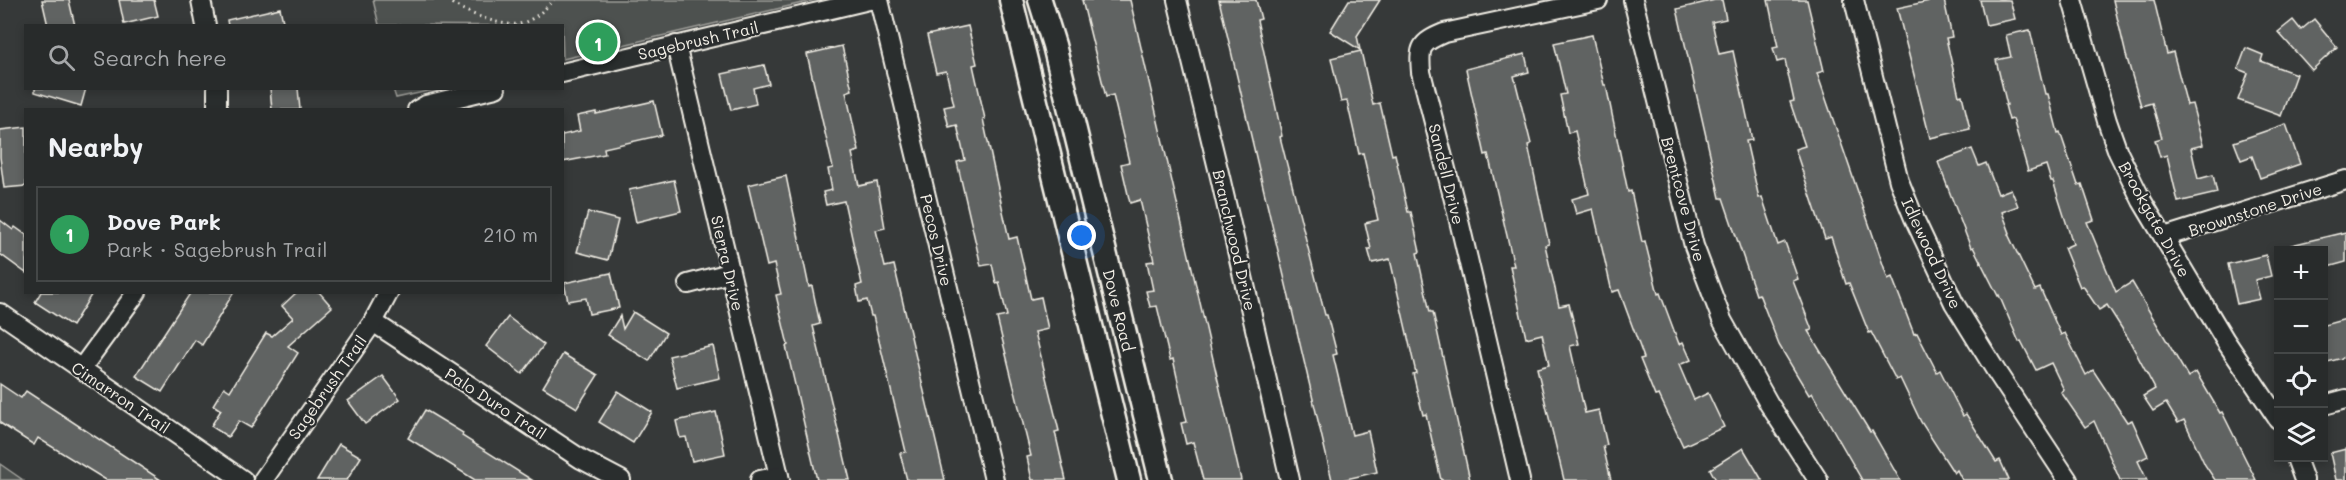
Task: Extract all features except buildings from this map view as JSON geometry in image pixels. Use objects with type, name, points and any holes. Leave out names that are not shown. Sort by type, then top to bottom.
[{"type":"main road","name":"Dove Road","points":[[1011,0],[1130,480]]},
{"type":"main road","name":"Dove Road","points":[[1040,0],[1054,45],[1161,480]]},
{"type":"street","points":[[201,0],[206,24]]},
{"type":"street","name":"Sagebrush Trail","points":[[564,73],[869,0]]},
{"type":"street","name":"Pecos Drive","points":[[879,0],[994,480]]},
{"type":"street","name":"Branchwood Drive","points":[[1177,0],[1221,177],[1290,480]]},
{"type":"street","name":"Sandell Drive","points":[[1520,480],[1456,208],[1420,72],[1419,54],[1422,45],[1444,33],[1598,0]]},
{"type":"street","name":"Brentcove Drive","points":[[1633,0],[1694,246],[1722,320],[1769,404],[1818,480]]},
{"type":"street","name":"Idlewood Drive","points":[[1854,0],[1899,181],[1914,218],[1954,303],[1996,372],[2068,480]]},
{"type":"street","name":"Brookgate Drive","points":[[2072,0],[2118,152],[2142,201],[2225,340],[2274,412]]},
{"type":"street","name":"Sierra Drive","points":[[676,45],[780,478]]},
{"type":"street","points":[[217,90],[217,108]]},
{"type":"street","points":[[421,108],[488,90]]},
{"type":"street","name":"Brownstone Drive","points":[[2164,237],[2346,180]]},
{"type":"street","points":[[688,284],[730,273]]},
{"type":"street","points":[[81,369],[136,294]]},
{"type":"street","name":"Sagebrush Trail","points":[[263,480],[373,322],[388,294]]},
{"type":"street","name":"Cimarron Trail","points":[[0,313],[243,480]]},
{"type":"street","name":"Palo Duro Trail","points":[[373,322],[580,459],[621,480]]},
{"type":"street","points":[[2328,404],[2346,399]]},
{"type":"street","points":[[2297,462],[2304,480]]},
{"type":"street","points":[[760,480],[780,478]]},
{"type":"path","points":[[447,0],[455,7],[492,23],[519,24],[540,14],[554,0]]},
{"type":"shaded area","points":[[373,0],[815,0],[564,59],[564,24],[379,24]]},
{"type":"shaded area","points":[[394,90],[432,90],[396,98]]},
{"type":"shaded area","points":[[0,464],[23,480],[0,480]]},
{"type":"place","name":"Dove Park","points":[[598,42]]}]
